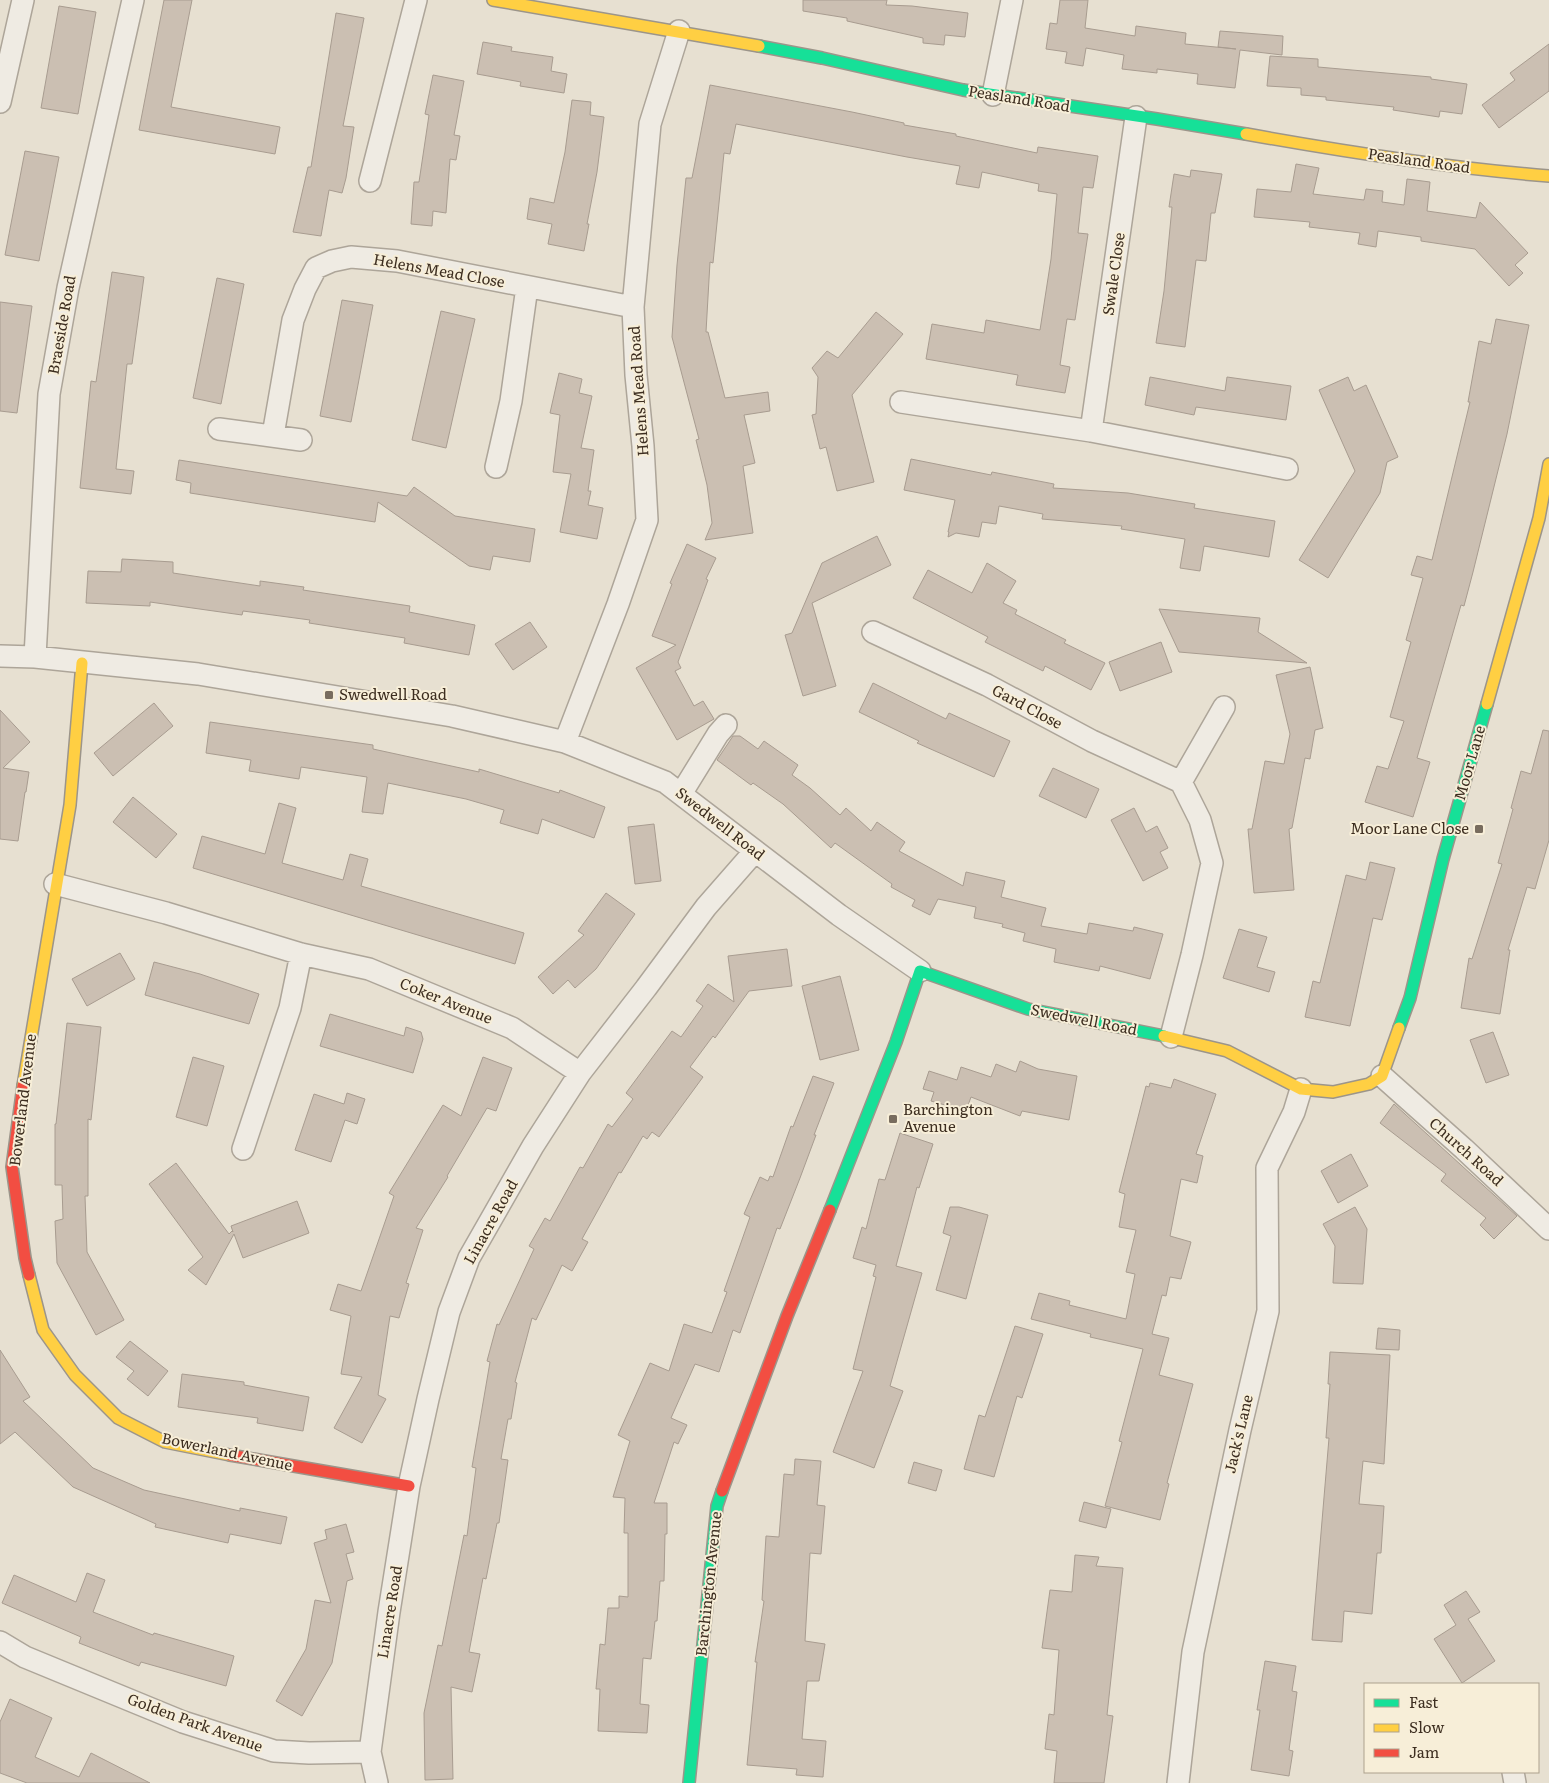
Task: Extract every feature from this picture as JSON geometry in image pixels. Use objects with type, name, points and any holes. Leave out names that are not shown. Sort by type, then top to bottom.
[{"type":"street","points":[[0,102],[23,0]]},
{"type":"street","name":"Braeside Road","points":[[35,657],[50,394],[68,288],[133,0]]},
{"type":"street","points":[[370,180],[416,0]]},
{"type":"street","name":"Peasland Road","points":[[493,0],[680,31],[822,58],[963,90],[1157,119],[1324,147],[1496,172],[1549,176]]},
{"type":"street","points":[[993,95],[1012,0]]},
{"type":"street","name":"Helens Mead Road","points":[[565,742],[618,604],[647,520],[633,308],[650,124],[680,31]]},
{"type":"street","name":"Swale Close","points":[[1091,431],[1136,117]]},
{"type":"street","name":"Helens Mead Close","points":[[273,435],[293,320],[304,289],[316,268],[332,261],[351,257],[397,261],[633,308]]},
{"type":"street","points":[[496,467],[511,401],[527,287]]},
{"type":"street","points":[[901,402],[1091,431],[1287,469]]},
{"type":"street","points":[[219,429],[301,440]]},
{"type":"street","name":"Moor Lane","points":[[1376,1080],[1410,998],[1443,859],[1544,520],[1549,464]]},
{"type":"street","name":"Gard Close","points":[[873,632],[987,685],[1092,741],[1181,782]]},
{"type":"street","name":"Swedwell Road","points":[[0,656],[35,657],[198,674],[452,716],[565,742],[665,782],[839,915],[920,971],[1028,1009],[1171,1037],[1227,1051],[1301,1089],[1333,1092],[1376,1080]]},
{"type":"street","name":"Bowerland Avenue","points":[[82,663],[70,805],[28,1049],[12,1167],[25,1258],[43,1330],[75,1375],[118,1418],[165,1442],[283,1465],[409,1486]]},
{"type":"street","points":[[1171,1037],[1192,955],[1212,863],[1200,820],[1181,782],[1224,707]]},
{"type":"street","points":[[681,794],[718,734],[726,725]]},
{"type":"street","name":"Linacre Road","points":[[370,1752],[409,1486],[449,1312],[469,1258],[533,1146],[580,1073],[706,907],[755,851]]},
{"type":"street","name":"Coker Avenue","points":[[56,884],[166,913],[301,954],[369,969],[512,1028],[580,1073]]},
{"type":"street","points":[[243,1149],[290,1008],[301,954]]},
{"type":"street","name":"Barchington Avenue","points":[[689,1783],[717,1506],[787,1316],[896,1042],[920,971]]},
{"type":"street","name":"Church Road","points":[[1376,1080],[1464,1149],[1549,1229]]},
{"type":"street","name":"Jack's Lane","points":[[1178,1783],[1193,1652],[1238,1440],[1268,1311],[1267,1168],[1294,1112],[1301,1089]]},
{"type":"street","name":"Golden Park Avenue","points":[[0,1642],[24,1657],[182,1722],[274,1751],[309,1753],[370,1752]]},
{"type":"street","points":[[370,1752],[377,1783]]},
{"type":"building","points":[[164,0],[192,0],[171,107],[280,127],[275,154],[139,130]]},
{"type":"building","points":[[803,0],[887,0],[886,5],[912,6],[968,13],[965,37],[945,35],[944,45],[923,43],[923,38],[847,21],[847,18],[803,11]]},
{"type":"building","points":[[1060,0],[1088,0],[1085,28],[1135,36],[1136,26],[1186,33],[1185,44],[1236,49],[1218,47],[1220,31],[1283,36],[1282,55],[1240,50],[1235,88],[1197,84],[1198,74],[1157,69],[1157,73],[1122,69],[1124,55],[1086,48],[1083,66],[1065,63],[1067,52],[1046,49],[1050,23],[1057,24]]},
{"type":"building","points":[[59,6],[96,12],[78,114],[41,108]]},
{"type":"building","points":[[336,13],[364,18],[343,126],[354,127],[346,178],[342,193],[329,190],[321,236],[293,232],[308,167],[311,167]]},
{"type":"building","points":[[483,42],[512,47],[511,51],[553,57],[551,71],[567,74],[564,93],[520,86],[521,82],[477,74]]},
{"type":"building","points":[[1549,44],[1549,91],[1499,128],[1482,105],[1515,80],[1510,73]]},
{"type":"building","points":[[1270,56],[1318,59],[1318,67],[1431,77],[1431,79],[1467,84],[1462,114],[1440,111],[1439,117],[1393,110],[1394,107],[1326,100],[1326,97],[1301,95],[1301,88],[1267,86]]},
{"type":"building","points":[[433,75],[464,81],[454,135],[460,136],[456,160],[450,159],[446,213],[433,211],[432,226],[411,224],[414,182],[419,182],[429,115],[425,114]]},
{"type":"building","points":[[710,85],[852,112],[1037,153],[1038,147],[1098,156],[1093,188],[1083,187],[1078,233],[1088,234],[1075,320],[1067,319],[1060,365],[1070,367],[1065,393],[1016,385],[1018,375],[926,359],[932,324],[984,333],[986,320],[1040,330],[1051,259],[1057,194],[1038,191],[1039,184],[982,172],[979,188],[956,184],[960,166],[736,124],[730,154],[724,153],[713,263],[710,262],[706,332],[708,332],[725,398],[768,392],[770,411],[744,415],[755,463],[743,466],[753,533],[705,540],[712,523],[707,485],[696,440],[699,439],[672,337],[686,178],[692,178]]},
{"type":"building","points":[[572,100],[591,102],[590,115],[604,117],[584,251],[548,244],[552,224],[527,219],[530,198],[554,203],[565,152]]},
{"type":"building","points":[[25,151],[59,157],[39,261],[5,255]]},
{"type":"building","points":[[1296,164],[1319,168],[1313,194],[1364,200],[1366,189],[1383,191],[1382,202],[1404,205],[1407,179],[1430,182],[1427,211],[1476,218],[1480,202],[1528,253],[1515,265],[1523,273],[1509,286],[1475,249],[1421,241],[1421,237],[1378,231],[1376,247],[1358,244],[1360,233],[1309,227],[1310,222],[1254,217],[1257,189],[1291,192]]},
{"type":"building","points":[[1191,170],[1222,174],[1215,213],[1211,213],[1206,261],[1196,260],[1185,347],[1156,343],[1164,291],[1172,207],[1169,207],[1174,174],[1190,177]]},
{"type":"building","points":[[112,272],[144,277],[132,364],[127,364],[116,469],[134,471],[131,494],[80,488],[91,381],[96,382]]},
{"type":"building","points":[[217,278],[244,284],[221,404],[193,398]]},
{"type":"building","points":[[342,300],[373,305],[351,422],[320,416]]},
{"type":"building","points":[[0,302],[32,306],[17,413],[0,411]]},
{"type":"building","points":[[441,311],[475,319],[446,448],[412,440]]},
{"type":"building","points":[[876,312],[903,334],[852,395],[874,482],[837,491],[826,447],[820,449],[812,415],[816,414],[818,377],[812,368],[827,351],[838,358]]},
{"type":"building","points":[[1496,319],[1529,325],[1507,434],[1473,572],[1464,606],[1461,605],[1417,758],[1430,762],[1413,817],[1365,802],[1377,766],[1388,769],[1404,721],[1390,717],[1411,642],[1406,640],[1423,578],[1411,575],[1417,556],[1432,560],[1470,402],[1468,402],[1479,341],[1491,344]]},
{"type":"building","points":[[559,373],[582,379],[579,393],[592,396],[581,448],[594,450],[588,491],[591,491],[588,505],[603,508],[597,539],[560,532],[571,474],[553,472],[560,415],[550,413]]},
{"type":"building","points":[[1150,377],[1225,391],[1227,377],[1291,386],[1286,420],[1196,407],[1194,415],[1145,405]]},
{"type":"building","points":[[1348,377],[1354,391],[1366,385],[1398,457],[1387,462],[1380,493],[1328,578],[1299,560],[1355,471],[1319,390]]},
{"type":"building","points":[[911,459],[991,475],[992,472],[1054,484],[1053,488],[1128,493],[1195,504],[1194,508],[1275,521],[1269,557],[1204,546],[1200,571],[1180,568],[1185,539],[1121,529],[1122,526],[1042,519],[1043,514],[999,506],[996,524],[982,522],[979,537],[956,533],[948,537],[955,500],[904,490]]},
{"type":"building","points":[[179,460],[407,496],[414,487],[455,516],[535,529],[530,562],[493,556],[490,570],[469,566],[378,502],[375,522],[190,493],[191,483],[176,480]]},
{"type":"building","points":[[877,536],[891,565],[812,603],[836,686],[803,696],[785,635],[792,633],[822,563]]},
{"type":"building","points":[[687,544],[716,558],[706,579],[708,580],[678,662],[681,668],[675,671],[694,706],[703,701],[714,719],[677,740],[636,668],[676,645],[652,636],[672,584],[670,583]]},
{"type":"building","points":[[122,559],[173,562],[173,573],[260,586],[260,581],[304,587],[303,590],[410,606],[409,612],[475,625],[469,655],[404,643],[405,638],[309,623],[310,620],[243,611],[242,615],[150,602],[150,606],[86,603],[88,571],[121,572]]},
{"type":"building","points":[[987,563],[1016,581],[1003,603],[1017,610],[1015,614],[1066,640],[1064,643],[1105,663],[1091,690],[1045,666],[1043,671],[985,642],[988,637],[913,598],[928,570],[972,593]]},
{"type":"building","points":[[1159,609],[1260,618],[1258,632],[1307,663],[1179,652]]},
{"type":"building","points":[[530,622],[547,647],[513,670],[495,644]]},
{"type":"building","points":[[1161,642],[1172,672],[1120,691],[1109,662]]},
{"type":"building","points":[[1310,667],[1323,728],[1315,730],[1310,759],[1305,758],[1292,828],[1289,829],[1294,890],[1254,893],[1248,829],[1252,829],[1265,761],[1284,764],[1290,734],[1276,675]]},
{"type":"building","points":[[873,683],[946,719],[949,713],[1010,741],[994,777],[917,743],[919,741],[859,712]]},
{"type":"building","points":[[154,703],[173,726],[113,776],[94,753]]},
{"type":"building","points":[[0,710],[30,742],[3,768],[29,772],[18,841],[0,839]]},
{"type":"building","points":[[210,722],[373,745],[373,749],[479,772],[479,769],[559,793],[560,790],[605,807],[594,838],[542,819],[538,834],[500,823],[504,810],[466,799],[388,783],[383,814],[362,812],[367,777],[301,767],[299,779],[249,771],[251,760],[206,753]]},
{"type":"building","points":[[1543,730],[1549,731],[1549,840],[1535,889],[1527,887],[1508,950],[1510,950],[1500,1014],[1461,1008],[1469,958],[1472,959],[1502,864],[1498,863],[1521,771],[1531,774]]},
{"type":"building","points":[[733,736],[740,736],[758,749],[764,741],[798,765],[792,775],[810,788],[840,815],[846,808],[871,831],[877,822],[905,842],[899,851],[963,886],[966,872],[1005,881],[1001,897],[1046,908],[1041,926],[1087,934],[1089,923],[1133,931],[1134,927],[1163,934],[1150,979],[1100,966],[1099,971],[1054,962],[1056,949],[1023,941],[1025,933],[1002,927],[1003,924],[974,918],[976,907],[938,899],[930,915],[912,906],[915,900],[891,887],[892,884],[835,843],[831,848],[783,804],[753,783],[751,785],[717,760]]},
{"type":"building","points":[[1053,768],[1099,789],[1086,818],[1039,796]]},
{"type":"building","points":[[133,797],[177,834],[156,858],[113,822]]},
{"type":"building","points":[[279,803],[296,808],[282,863],[343,880],[350,854],[368,859],[361,886],[524,933],[515,964],[193,868],[202,836],[265,854]]},
{"type":"building","points":[[1134,808],[1146,832],[1157,826],[1168,848],[1160,852],[1168,868],[1143,881],[1111,820]]},
{"type":"building","points":[[654,824],[661,881],[635,884],[628,827]]},
{"type":"building","points":[[1370,862],[1395,868],[1382,920],[1373,918],[1350,1026],[1305,1017],[1313,981],[1320,983],[1346,875],[1366,880]]},
{"type":"building","points":[[606,893],[635,914],[596,969],[575,988],[568,980],[553,994],[538,977],[584,935],[578,931]]},
{"type":"building","points":[[1239,929],[1267,937],[1257,967],[1275,972],[1269,992],[1223,978]]},
{"type":"building","points":[[787,949],[792,986],[749,991],[715,1038],[713,1036],[690,1067],[703,1077],[659,1137],[652,1132],[647,1139],[643,1136],[621,1173],[619,1172],[582,1239],[588,1242],[572,1271],[562,1265],[536,1320],[532,1318],[515,1382],[517,1383],[511,1419],[508,1419],[501,1459],[508,1460],[499,1523],[497,1523],[486,1579],[483,1578],[469,1652],[480,1654],[472,1692],[451,1687],[453,1779],[425,1780],[424,1713],[438,1645],[442,1646],[464,1535],[467,1536],[476,1468],[472,1467],[490,1362],[487,1361],[497,1324],[499,1325],[534,1249],[529,1246],[545,1218],[550,1221],[580,1167],[583,1168],[608,1124],[612,1127],[633,1099],[626,1093],[672,1031],[681,1037],[703,1006],[696,1001],[708,984],[734,1002],[728,956]]},
{"type":"building","points":[[120,953],[135,979],[87,1006],[72,979]]},
{"type":"building","points":[[154,962],[200,974],[259,994],[249,1024],[145,995]]},
{"type":"building","points":[[840,976],[859,1050],[820,1060],[802,986]]},
{"type":"building","points":[[330,1014],[404,1036],[406,1027],[421,1032],[423,1039],[413,1073],[320,1046]]},
{"type":"building","points":[[67,1023],[101,1027],[91,1120],[88,1119],[88,1196],[85,1196],[87,1252],[124,1320],[96,1335],[57,1263],[55,1221],[63,1219],[62,1185],[55,1185],[55,1124]]},
{"type":"building","points":[[1493,1032],[1509,1075],[1486,1083],[1470,1040]]},
{"type":"building","points":[[193,1057],[224,1066],[207,1126],[176,1117]]},
{"type":"building","points":[[483,1057],[512,1068],[496,1111],[487,1108],[448,1177],[416,1228],[423,1230],[406,1283],[409,1284],[399,1318],[390,1316],[378,1395],[386,1399],[362,1443],[334,1428],[362,1377],[341,1374],[351,1316],[330,1310],[338,1284],[361,1291],[394,1196],[389,1193],[443,1105],[461,1116]]},
{"type":"building","points":[[1020,1061],[1038,1069],[1077,1076],[1069,1120],[1022,1111],[1020,1116],[971,1097],[966,1111],[931,1101],[934,1092],[923,1089],[929,1071],[957,1080],[961,1067],[991,1077],[996,1064],[1016,1072]]},
{"type":"building","points":[[813,1076],[834,1083],[780,1229],[777,1228],[740,1333],[733,1330],[719,1372],[695,1364],[671,1418],[687,1425],[678,1444],[674,1442],[654,1503],[667,1503],[667,1534],[665,1534],[664,1581],[660,1581],[657,1621],[655,1621],[651,1659],[643,1658],[640,1704],[649,1705],[647,1733],[598,1731],[600,1689],[596,1689],[600,1644],[605,1645],[608,1608],[619,1608],[619,1596],[628,1597],[628,1533],[624,1533],[625,1498],[613,1497],[630,1441],[618,1435],[650,1363],[669,1371],[684,1324],[712,1333],[727,1292],[724,1291],[750,1217],[744,1214],[760,1177],[768,1181],[770,1176],[773,1177],[791,1126],[793,1127]]},
{"type":"building","points":[[1174,1079],[1216,1094],[1196,1154],[1203,1156],[1197,1183],[1181,1179],[1170,1236],[1191,1242],[1181,1279],[1170,1277],[1166,1296],[1162,1295],[1152,1334],[1169,1338],[1159,1375],[1193,1384],[1167,1483],[1169,1484],[1160,1520],[1105,1506],[1122,1442],[1119,1441],[1143,1349],[1090,1337],[1091,1334],[1031,1319],[1039,1293],[1070,1301],[1069,1305],[1126,1319],[1135,1274],[1126,1272],[1136,1230],[1119,1227],[1125,1194],[1119,1192],[1146,1086],[1149,1087],[1150,1083],[1171,1088]]},
{"type":"building","points":[[347,1093],[365,1099],[357,1124],[345,1120],[331,1162],[295,1150],[314,1094],[344,1104]]},
{"type":"building","points":[[1394,1104],[1517,1216],[1494,1239],[1480,1225],[1486,1218],[1441,1181],[1446,1174],[1380,1123]]},
{"type":"building","points":[[900,1133],[933,1144],[919,1188],[917,1187],[896,1266],[922,1273],[890,1386],[903,1391],[874,1468],[833,1452],[863,1371],[853,1369],[876,1277],[873,1276],[876,1265],[853,1258],[862,1227],[866,1229],[879,1179],[885,1180]]},
{"type":"building","points":[[1351,1154],[1368,1186],[1338,1203],[1321,1171]]},
{"type":"building","points":[[176,1163],[229,1234],[233,1232],[231,1226],[297,1201],[309,1233],[243,1258],[234,1234],[206,1285],[188,1270],[203,1257],[149,1184]]},
{"type":"building","points":[[950,1207],[959,1207],[988,1215],[966,1299],[936,1290],[951,1236],[943,1233]]},
{"type":"building","points":[[1355,1207],[1367,1229],[1363,1284],[1333,1283],[1335,1246],[1323,1224]]},
{"type":"building","points":[[1015,1326],[1043,1334],[1022,1398],[1017,1396],[994,1477],[964,1469],[979,1415],[985,1417]]},
{"type":"building","points":[[1378,1328],[1400,1330],[1399,1350],[1376,1349]]},
{"type":"building","points":[[130,1341],[168,1371],[148,1396],[127,1379],[134,1371],[116,1357]]},
{"type":"building","points":[[0,1350],[30,1397],[23,1401],[93,1468],[144,1490],[240,1511],[240,1508],[287,1517],[281,1544],[230,1534],[228,1543],[155,1527],[156,1524],[73,1487],[15,1432],[0,1444]]},
{"type":"building","points":[[1330,1352],[1390,1355],[1384,1464],[1363,1461],[1359,1504],[1384,1506],[1381,1553],[1377,1553],[1372,1614],[1344,1611],[1342,1642],[1312,1640],[1329,1438],[1326,1438]]},
{"type":"building","points":[[182,1374],[244,1382],[244,1385],[309,1397],[303,1431],[257,1423],[258,1418],[178,1407]]},
{"type":"building","points":[[795,1459],[821,1461],[817,1505],[825,1506],[821,1554],[810,1553],[805,1641],[825,1644],[819,1681],[807,1681],[802,1739],[826,1741],[823,1777],[796,1775],[797,1769],[747,1765],[757,1662],[755,1662],[764,1601],[762,1600],[766,1536],[779,1537],[784,1474],[794,1475]]},
{"type":"building","points":[[914,1462],[942,1470],[936,1491],[908,1483]]},
{"type":"building","points":[[1084,1502],[1111,1509],[1106,1528],[1079,1521]]},
{"type":"building","points":[[346,1524],[354,1552],[346,1554],[353,1579],[347,1581],[332,1663],[302,1716],[276,1701],[306,1649],[315,1600],[331,1603],[314,1543],[327,1539],[325,1530]]},
{"type":"building","points":[[1075,1555],[1099,1557],[1096,1566],[1123,1568],[1107,1715],[1113,1716],[1104,1783],[1054,1783],[1057,1751],[1045,1749],[1049,1714],[1054,1715],[1059,1650],[1042,1648],[1050,1590],[1072,1592]]},
{"type":"building","points":[[87,1573],[105,1580],[93,1612],[153,1635],[154,1633],[234,1656],[226,1686],[141,1662],[139,1666],[79,1643],[81,1637],[2,1603],[14,1575],[76,1602]]},
{"type":"building","points":[[1466,1591],[1480,1612],[1468,1619],[1495,1661],[1462,1683],[1434,1639],[1456,1625],[1444,1605]]},
{"type":"building","points":[[1265,1661],[1296,1666],[1292,1691],[1297,1692],[1289,1750],[1293,1751],[1289,1776],[1251,1770],[1260,1710],[1257,1710]]},
{"type":"building","points":[[10,1699],[52,1718],[35,1757],[79,1777],[91,1753],[150,1783],[27,1783],[0,1773],[0,1722]]},
{"type":"traffic: fast","points":[[759,46],[822,58],[963,90],[1246,134]]},
{"type":"traffic: fast","points":[[1399,1028],[1410,998],[1443,859],[1487,704]]},
{"type":"traffic: fast","points":[[830,1210],[896,1042],[920,971],[1028,1009],[1164,1036]]},
{"type":"traffic: fast","points":[[689,1783],[717,1506],[722,1491]]},
{"type":"traffic: slow","points":[[493,0],[759,46]]},
{"type":"traffic: slow","points":[[1246,134],[1397,159],[1549,176]]},
{"type":"traffic: slow","points":[[1487,704],[1539,518],[1549,464]]},
{"type":"traffic: slow","points":[[23,1086],[70,805],[82,663]]},
{"type":"traffic: slow","points":[[1164,1036],[1227,1051],[1301,1089],[1333,1092],[1369,1084],[1382,1076],[1399,1028]]},
{"type":"traffic: slow","points":[[29,1275],[43,1330],[75,1375],[118,1418],[165,1442],[230,1455]]},
{"type":"traffic: jam","points":[[23,1086],[12,1167],[29,1275]]},
{"type":"traffic: jam","points":[[722,1491],[787,1316],[830,1210]]},
{"type":"traffic: jam","points":[[230,1455],[409,1486]]},
{"type":"place","name":"Swedwell Road","points":[[329,695]]},
{"type":"place","name":"Moor Lane Close","points":[[1479,829]]},
{"type":"place","name":"Barchington Avenue","points":[[893,1119]]}]
